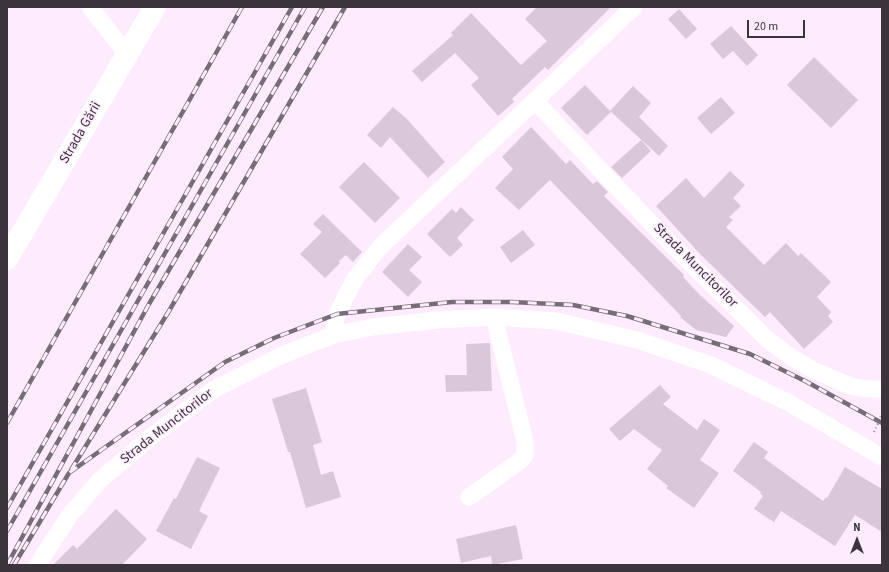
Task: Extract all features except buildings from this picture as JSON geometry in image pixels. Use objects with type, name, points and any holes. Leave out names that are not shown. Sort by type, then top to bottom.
[{"type":"main road","name":"Strada Gării","points":[[7,259],[154,7]]},
{"type":"street","points":[[90,7],[127,54]]},
{"type":"street","points":[[333,335],[337,314],[349,290],[355,279],[380,247],[634,7]]},
{"type":"street","name":"Strada Muncitorilor","points":[[535,100],[670,243],[768,340],[791,357],[813,370],[850,386],[867,389],[882,389]]},
{"type":"street","points":[[469,497],[520,461],[525,455],[526,448],[494,317]]},
{"type":"street","name":"Strada Muncitorilor","points":[[37,565],[70,514],[100,480],[151,436],[213,390],[280,356],[333,335],[381,326],[437,320],[494,317],[556,321],[637,340],[711,365],[789,403],[882,458]]},
{"type":"railway","points":[[7,423],[242,7]]},
{"type":"railway","points":[[7,508],[292,7]]},
{"type":"railway","points":[[7,531],[305,7]]},
{"type":"railway","points":[[7,565],[149,304],[323,7]]},
{"type":"railway","points":[[71,470],[169,311],[345,7]]},
{"type":"railway","points":[[14,565],[69,473],[225,362],[274,338],[337,314],[452,302],[512,302],[573,305],[627,316],[750,354],[807,382],[882,423]]}]
